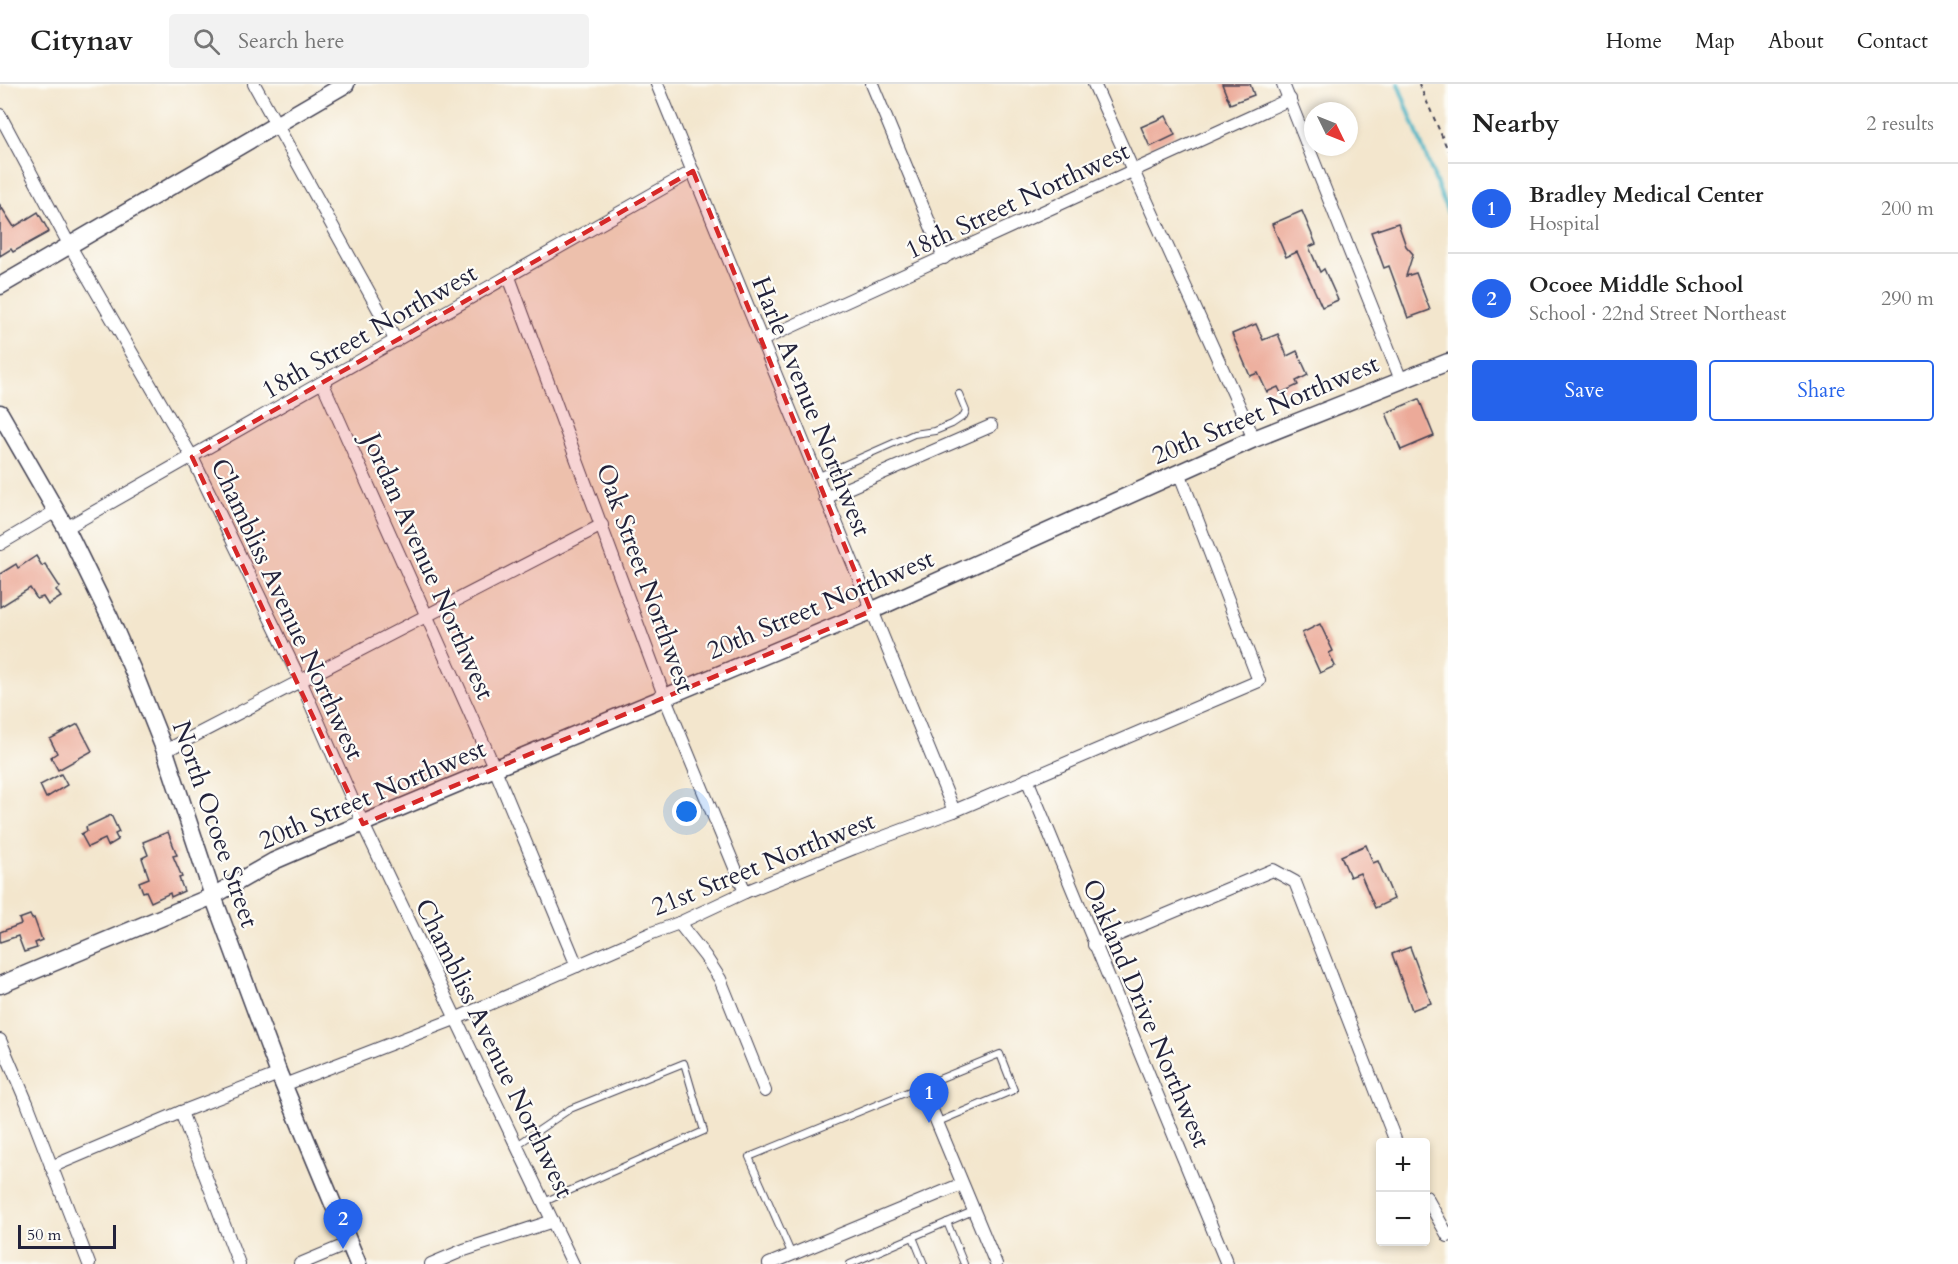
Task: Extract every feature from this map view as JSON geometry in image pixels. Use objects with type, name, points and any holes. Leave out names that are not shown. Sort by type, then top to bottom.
[{"type":"street","points":[[254,84],[396,341]]},
{"type":"street","points":[[0,286],[278,126],[346,84]]},
{"type":"street","name":"Harle Avenue Northwest","points":[[657,84],[954,811]]},
{"type":"street","points":[[872,84],[944,258]]},
{"type":"street","points":[[1094,84],[1254,439]]},
{"type":"street","points":[[1283,84],[1401,380]]},
{"type":"street","name":"18th Street Northwest","points":[[762,340],[1290,99]]},
{"type":"street","name":"Chambliss Avenue Northwest","points":[[0,115],[70,246],[192,457],[301,682],[363,824],[573,1264]]},
{"type":"street","name":"18th Street Northwest","points":[[66,528],[323,384],[693,171]]},
{"type":"street","name":"Oak Street Northwest","points":[[509,277],[665,698],[745,892]]},
{"type":"street","name":"20th Street Northwest","points":[[0,986],[213,896],[274,861],[871,611],[1254,439],[1448,362]]},
{"type":"street","name":"Jordan Avenue Northwest","points":[[323,384],[495,770],[577,966]]},
{"type":"street","name":"North Ocoee Street","points":[[0,413],[66,528],[115,628],[165,751],[213,896],[282,1079],[358,1264]]},
{"type":"street","points":[[825,498],[992,426]]},
{"type":"street","name":"21st Street Northwest","points":[[51,1167],[181,1112],[455,1019],[679,923],[745,892],[954,811],[1259,681],[1179,472]]},
{"type":"street","points":[[0,544],[56,511]]},
{"type":"street","points":[[165,751],[602,525]]},
{"type":"street","name":"Oakland Drive Northwest","points":[[1027,779],[1227,1264]]},
{"type":"street","points":[[1094,945],[1272,870],[1296,882],[1394,1138]]},
{"type":"street","points":[[679,923],[720,979],[765,1091]]},
{"type":"street","points":[[0,1040],[89,1264]]},
{"type":"street","points":[[922,1086],[996,1264]]},
{"type":"street","points":[[181,1112],[239,1264]]},
{"type":"street","points":[[770,1264],[793,1259],[962,1184]]},
{"type":"street","points":[[1430,1205],[1448,1236]]},
{"type":"street","points":[[431,1264],[464,1250],[553,1221]]},
{"type":"street","points":[[300,1264],[350,1243]]},
{"type":"lane","points":[[817,477],[914,434],[952,424],[964,416],[966,411],[959,394]]},
{"type":"lane","points":[[793,1259],[749,1157],[1000,1054],[1014,1090],[937,1122]]},
{"type":"lane","points":[[516,1145],[570,1109],[684,1063],[704,1131],[544,1202]]},
{"type":"lane","points":[[850,1264],[973,1211]]},
{"type":"lane","points":[[947,1222],[964,1264]]},
{"type":"lane","points":[[913,1237],[924,1264]]},
{"type":"path","points":[[1419,84],[1448,150]]},
{"type":"highlighted area","points":[[693,171],[871,611],[363,824],[192,457]]},
{"type":"building","points":[[1222,84],[1250,84],[1254,95],[1230,104]]},
{"type":"building","points":[[1166,116],[1175,135],[1150,147],[1141,127]]},
{"type":"building","points":[[0,205],[14,227],[38,212],[49,232],[13,252],[11,249],[0,256]]},
{"type":"building","points":[[1302,211],[1316,244],[1309,247],[1320,272],[1324,269],[1338,300],[1322,307],[1297,252],[1286,257],[1272,224]]},
{"type":"building","points":[[1398,223],[1406,246],[1413,254],[1406,276],[1416,273],[1430,310],[1408,318],[1389,266],[1384,268],[1371,232]]},
{"type":"building","points":[[1256,324],[1263,340],[1278,334],[1287,356],[1297,351],[1308,375],[1296,381],[1298,385],[1281,393],[1278,387],[1267,392],[1258,373],[1250,376],[1232,334]]},
{"type":"building","points":[[1419,399],[1434,436],[1401,450],[1386,413]]},
{"type":"building","points":[[36,556],[42,566],[45,564],[60,587],[56,590],[61,597],[48,605],[43,597],[37,599],[30,588],[0,607],[0,574],[16,564],[18,568]]},
{"type":"building","points":[[1320,624],[1333,651],[1329,653],[1335,666],[1320,673],[1302,633]]},
{"type":"building","points":[[78,724],[92,751],[58,770],[51,757],[57,753],[50,739]]},
{"type":"building","points":[[61,774],[67,785],[46,798],[40,785]]},
{"type":"building","points":[[111,815],[119,832],[115,834],[118,840],[108,846],[105,839],[88,847],[81,834],[87,831],[86,827]]},
{"type":"building","points":[[168,832],[177,855],[173,856],[182,877],[179,878],[184,891],[171,897],[170,893],[151,902],[139,882],[149,878],[142,858],[148,855],[143,842]]},
{"type":"building","points":[[1366,845],[1373,863],[1378,861],[1394,899],[1375,908],[1360,873],[1350,877],[1341,856]]},
{"type":"building","points":[[30,915],[32,919],[34,918],[42,940],[35,943],[37,948],[24,952],[18,936],[0,942],[0,932],[21,924],[19,919]]},
{"type":"building","points":[[1410,947],[1431,1003],[1412,1010],[1392,954]]},
{"type":"waterway","points":[[1398,84],[1448,213]]},
{"type":"place","name":"Bradley Medical Center","points":[[929,1123]]},
{"type":"place","name":"Ocoee Middle School","points":[[343,1249]]}]
